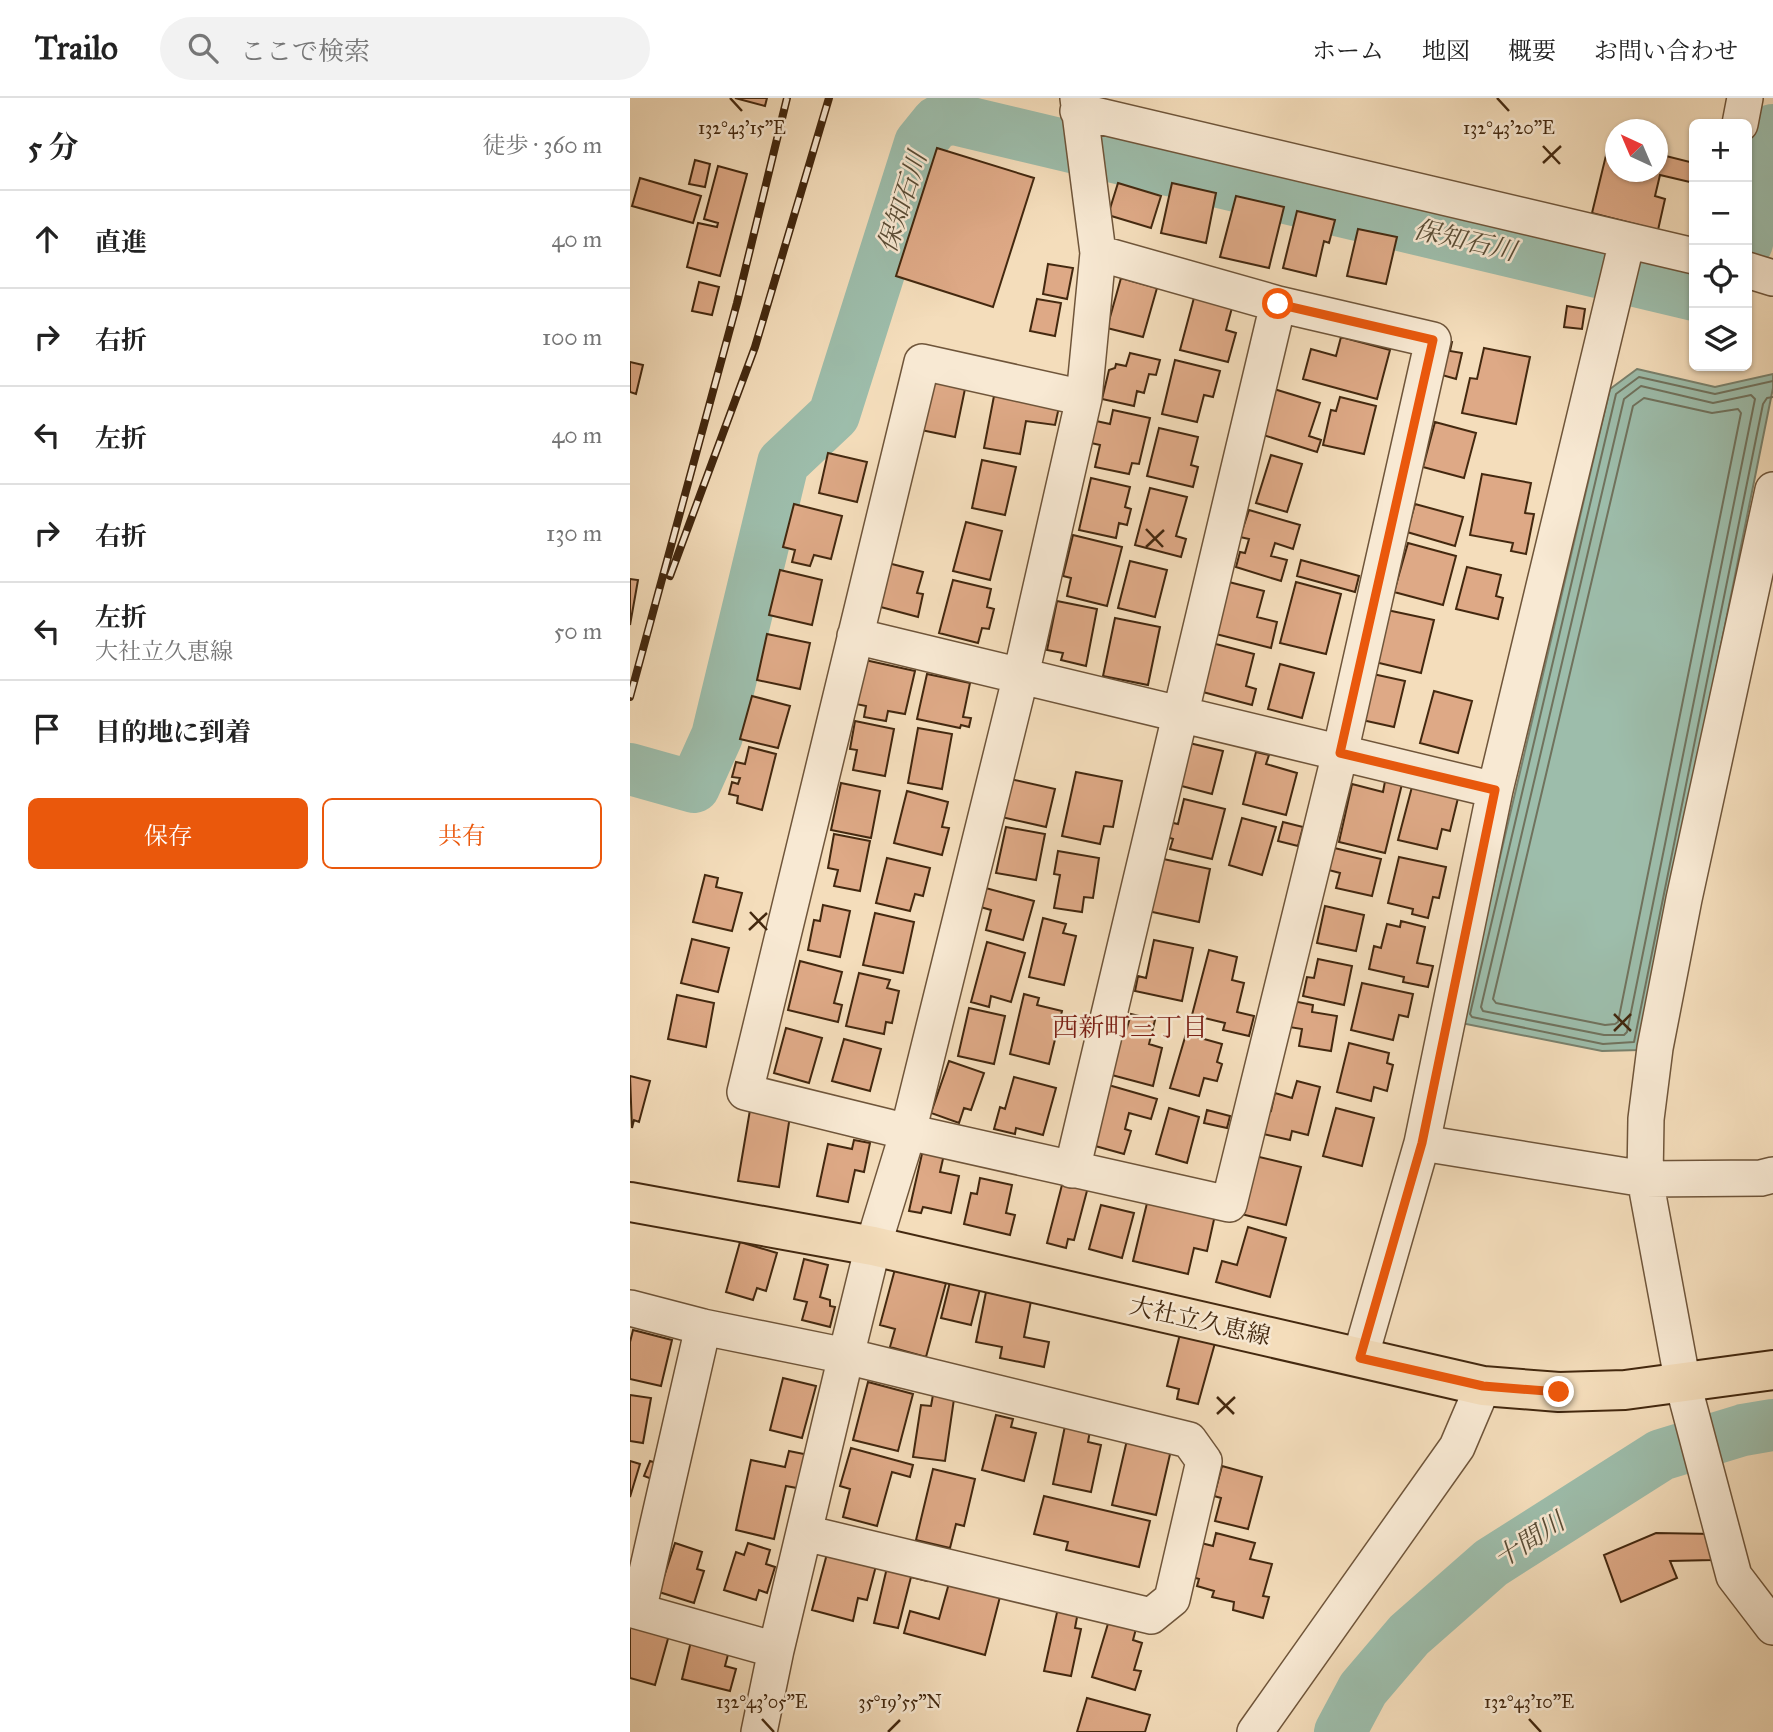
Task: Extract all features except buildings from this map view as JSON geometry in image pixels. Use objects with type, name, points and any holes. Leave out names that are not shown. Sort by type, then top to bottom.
[{"type":"main road","name":"大社立久恵線","points":[[630,1202],[873,1247],[1483,1386],[1559,1392],[1625,1390],[1773,1370]]},
{"type":"street","points":[[759,1732],[846,1356],[873,1247],[908,1132],[1021,675],[1084,398],[1098,253],[1078,105],[1627,242],[1689,255]]},
{"type":"street","points":[[1360,1358],[1422,1143],[1495,790],[1627,242]]},
{"type":"street","points":[[1084,398],[922,362],[745,1092],[1072,1170],[1229,1204],[1340,753],[1433,340],[1278,304],[1098,253]]},
{"type":"street","points":[[1752,272],[1773,278]]},
{"type":"street","points":[[1072,1170],[1278,304]]},
{"type":"street","points":[[1773,490],[1684,899],[1655,1048],[1646,1119],[1645,1179],[1683,1384],[1734,1576],[1773,1628]]},
{"type":"street","points":[[855,636],[1495,790]]},
{"type":"street","points":[[1422,1143],[1645,1179],[1761,1178],[1773,1175]]},
{"type":"street","points":[[630,1308],[703,1328],[846,1356],[1189,1440],[1204,1461],[1172,1599],[1151,1616],[805,1533]]},
{"type":"street","points":[[703,1328],[634,1610],[776,1650]]},
{"type":"street","points":[[1255,1732],[1457,1447],[1483,1386]]},
{"type":"water","points":[[1637,369],[1715,387],[1773,374],[1773,388],[1639,1050],[1602,1051],[1461,1023],[1610,389]]},
{"type":"waterway","name":"保知石川","points":[[630,769],[694,787],[717,736],[783,463],[834,415],[920,143],[937,122],[954,119],[1689,294]]},
{"type":"waterway","name":"保知石川","points":[[1752,221],[1773,130]]},
{"type":"waterway","name":"十間川","points":[[1340,1732],[1363,1689],[1409,1635],[1491,1563],[1661,1455],[1743,1430],[1773,1425]]},
{"type":"railway","points":[[630,697],[737,303],[787,98]]},
{"type":"railway","points":[[670,576],[755,347],[829,98]]},
{"type":"district","name":"西新町三丁目","points":[[1130,1027]]},
{"type":"route","points":[[1278,304],[1433,340],[1340,753],[1495,790],[1422,1143],[1360,1358],[1483,1386],[1559,1392]]}]
